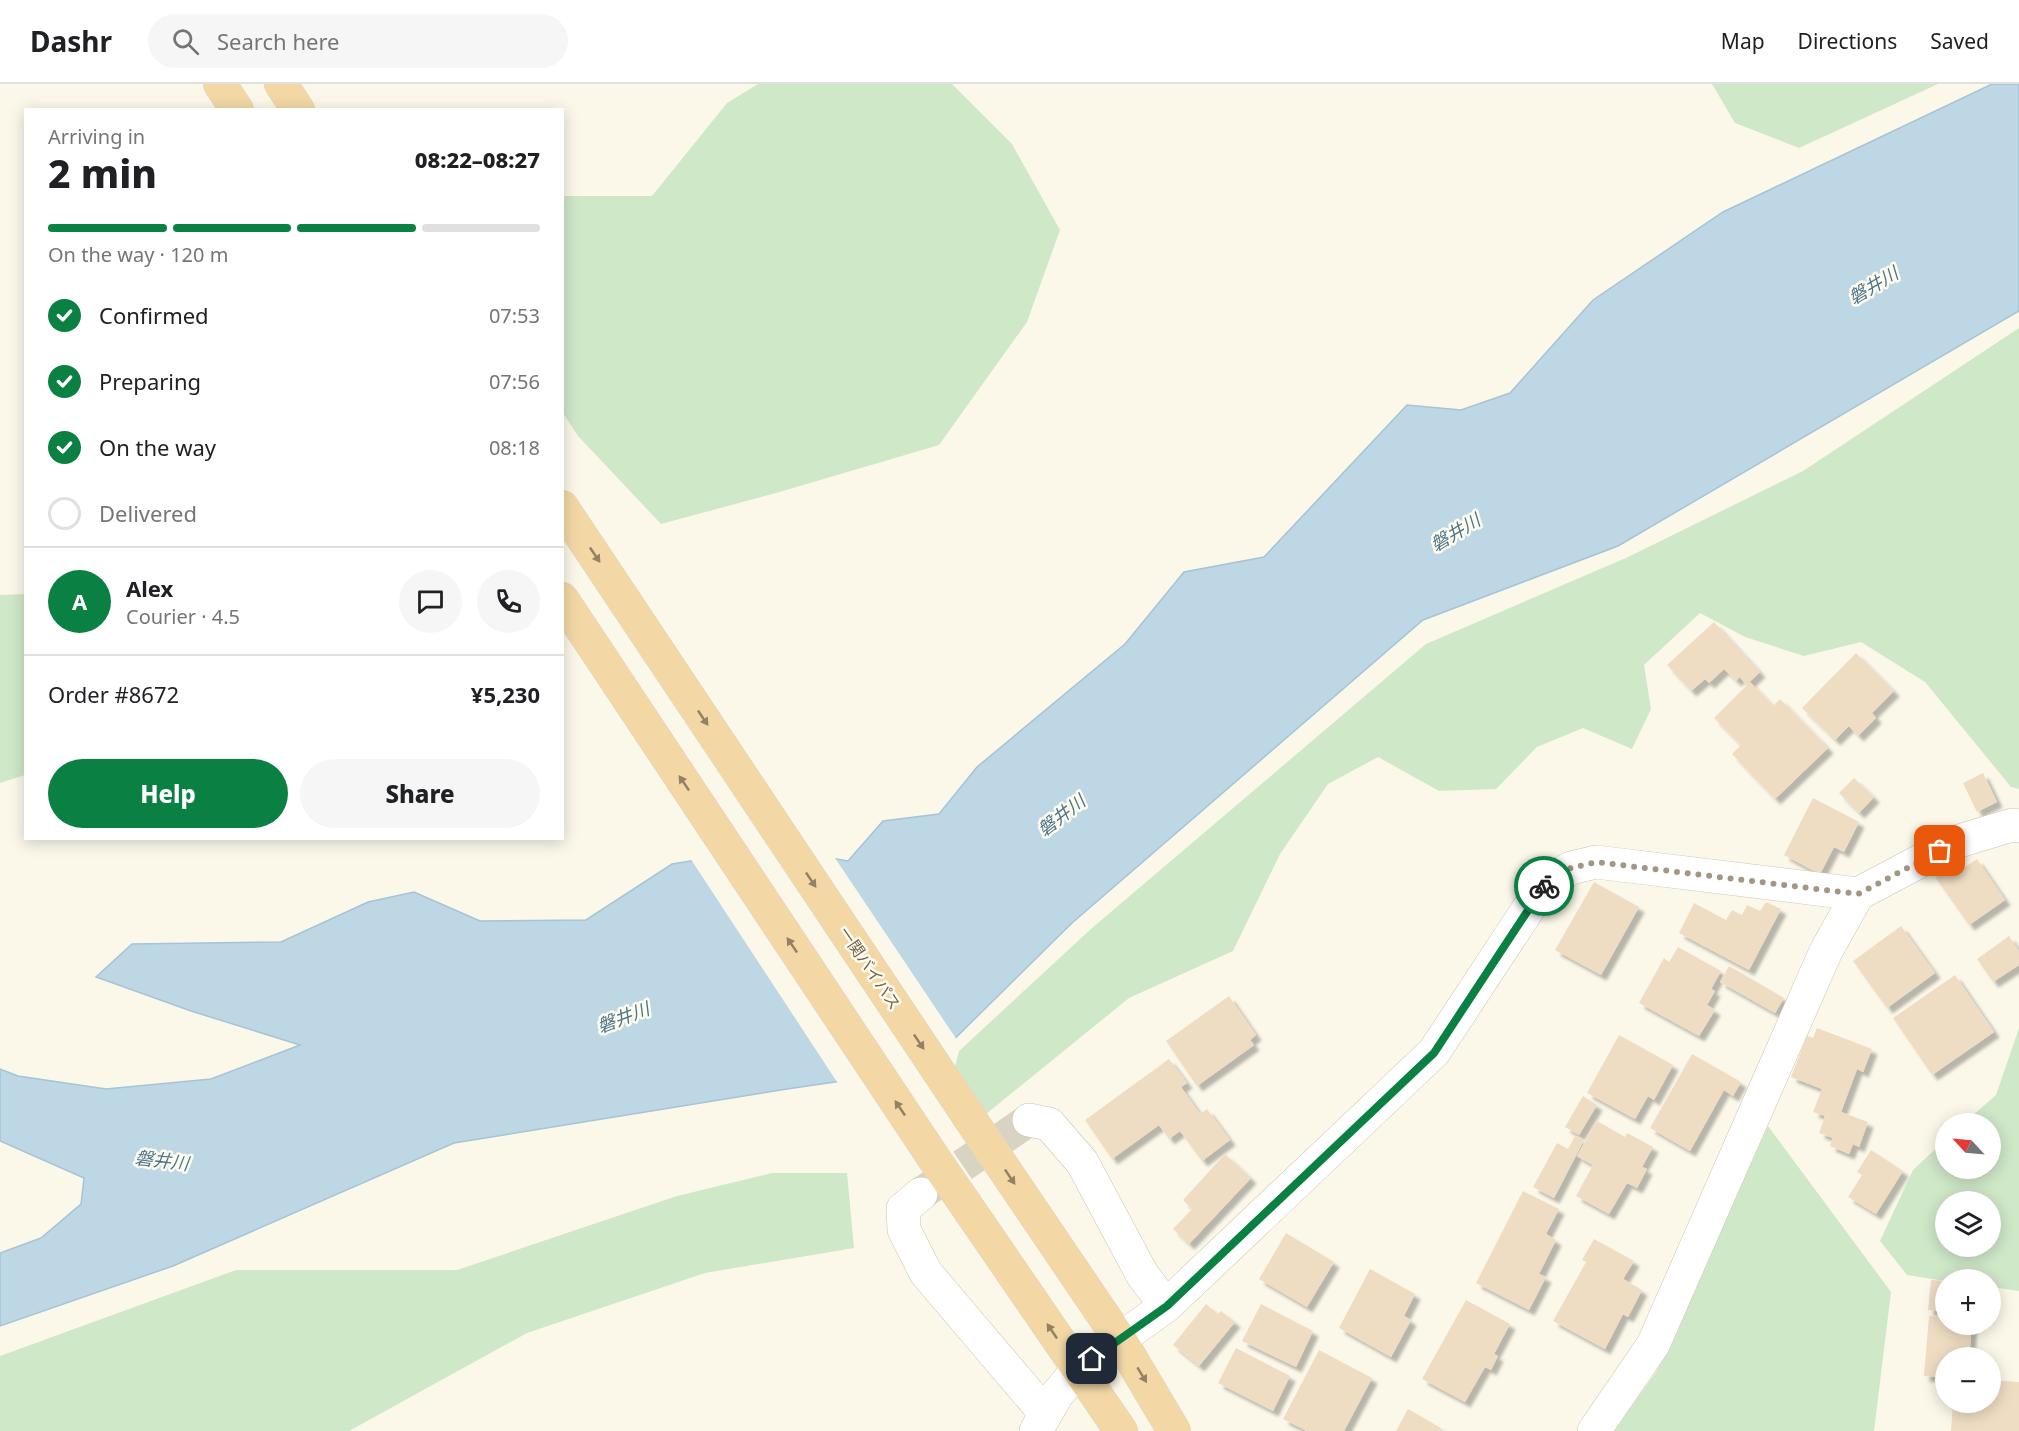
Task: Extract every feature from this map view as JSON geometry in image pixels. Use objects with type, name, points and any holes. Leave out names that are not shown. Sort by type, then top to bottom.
[{"type":"highway","points":[[220,84],[236,108]]},
{"type":"highway","points":[[281,84],[297,108]]},
{"type":"highway","name":"一関バイパス","points":[[564,510],[1120,1340],[1174,1431]]},
{"type":"highway","points":[[564,602],[933,1156],[1121,1431]]},
{"type":"street","points":[[1594,1431],[1653,1345],[1826,951],[1858,894],[1956,842],[2012,825],[2019,826]]},
{"type":"street","points":[[921,1194],[903,1209],[904,1230],[927,1273],[1040,1422],[1063,1386],[1078,1369],[1167,1306],[1434,1053],[1546,882],[1571,868],[1596,862],[1858,894]]},
{"type":"street","points":[[1029,1120],[1049,1124],[1082,1162],[1142,1274],[1167,1306]]},
{"type":"green space","points":[[758,84],[952,84],[1012,144],[1060,230],[1027,322],[939,445],[661,524],[578,436],[564,415],[564,196],[652,196],[727,103]]},
{"type":"green space","points":[[1712,84],[1938,84],[1799,148],[1735,123]]},
{"type":"green space","points":[[2019,328],[2019,789],[2011,787],[1925,682],[1861,642],[1804,656],[1745,637],[1700,613],[1644,665],[1651,709],[1632,749],[1583,728],[1537,747],[1496,789],[1439,791],[1378,757],[1328,784],[1280,854],[1233,951],[1129,998],[975,1123],[949,1090],[959,1051],[1092,928],[1426,644],[1628,557],[1803,471]]},
{"type":"green space","points":[[24,594],[24,775],[0,783],[0,595]]},
{"type":"green space","points":[[2019,1028],[2019,1291],[2001,1288],[2001,1269],[1935,1269],[1935,1279],[1907,1275],[1880,1241],[1913,1170],[1935,1149],[1935,1179],[2001,1179],[2001,1113],[1975,1113],[1996,1095]]},
{"type":"green space","points":[[1768,1126],[1891,1292],[1874,1431],[1614,1431],[1656,1372]]},
{"type":"green space","points":[[772,1173],[847,1173],[854,1248],[705,1273],[527,1333],[349,1431],[0,1431],[0,1356],[236,1270],[457,1270],[677,1196]]},
{"type":"water","name":"磐井川","points":[[1992,84],[2019,84],[2019,311],[1618,546],[1423,620],[1072,923],[924,1069],[454,1143],[173,1266],[0,1326],[0,1253],[41,1238],[81,1204],[84,1178],[0,1141],[0,1069],[18,1076],[106,1089],[211,1079],[300,1045],[191,1011],[96,977],[132,944],[281,942],[368,902],[414,892],[480,921],[586,920],[672,864],[772,848],[848,861],[883,821],[939,814],[977,767],[1125,644],[1184,572],[1264,557],[1407,405],[1461,410],[1510,393],[1593,300],[1723,212]]},
{"type":"pier","points":[[772,845],[833,855],[957,1040],[925,1072],[839,1085],[690,858]]},
{"type":"building","points":[[1714,622],[1760,672],[1746,685],[1740,677],[1736,681],[1724,669],[1709,683],[1705,679],[1691,691],[1667,665]]},
{"type":"building","points":[[1856,653],[1894,691],[1872,713],[1876,718],[1858,736],[1849,726],[1835,740],[1802,708]]},
{"type":"building","points":[[1750,682],[1773,706],[1780,699],[1828,748],[1775,799],[1732,754],[1741,745],[1714,718]]},
{"type":"building","points":[[1983,773],[1997,802],[1977,812],[1963,783]]},
{"type":"building","points":[[1854,778],[1874,797],[1859,813],[1839,793]]},
{"type":"building","points":[[1813,798],[1859,822],[1844,852],[1834,847],[1820,874],[1784,855]]},
{"type":"building","points":[[1977,859],[2005,900],[1969,925],[1935,877],[1956,863],[1961,870]]},
{"type":"building","points":[[1594,882],[1639,907],[1601,975],[1555,950]]},
{"type":"building","points":[[1766,902],[1781,909],[1749,970],[1679,933],[1694,903],[1726,920],[1732,910],[1742,915],[1747,905],[1760,911]]},
{"type":"building","points":[[1901,926],[1935,973],[1887,1008],[1853,961]]},
{"type":"building","points":[[2009,936],[2019,951],[2019,965],[1993,982],[1977,959]]},
{"type":"building","points":[[1678,947],[1721,971],[1711,989],[1715,991],[1707,1005],[1715,1010],[1699,1036],[1639,1003],[1664,958],[1669,962]]},
{"type":"building","points":[[1729,966],[1784,998],[1775,1013],[1720,982]]},
{"type":"building","points":[[1955,975],[1994,1032],[1932,1075],[1893,1018]]},
{"type":"building","points":[[1229,996],[1256,1035],[1250,1040],[1254,1045],[1197,1086],[1166,1041]]},
{"type":"building","points":[[1817,1028],[1872,1049],[1863,1072],[1857,1069],[1841,1112],[1868,1122],[1859,1147],[1853,1144],[1849,1154],[1830,1146],[1833,1138],[1819,1133],[1825,1116],[1813,1112],[1822,1089],[1791,1077],[1807,1036],[1813,1038]]},
{"type":"building","points":[[1619,1035],[1673,1065],[1654,1100],[1648,1096],[1635,1119],[1587,1093]]},
{"type":"building","points":[[1692,1054],[1741,1082],[1733,1096],[1724,1090],[1690,1151],[1650,1128]]},
{"type":"building","points":[[1169,1059],[1187,1083],[1181,1087],[1200,1114],[1207,1109],[1230,1140],[1202,1161],[1180,1131],[1169,1139],[1159,1125],[1112,1159],[1085,1120]]},
{"type":"building","points":[[1583,1096],[1597,1105],[1579,1135],[1565,1127]]},
{"type":"building","points":[[1597,1121],[1625,1137],[1627,1133],[1653,1147],[1642,1167],[1647,1169],[1637,1188],[1627,1183],[1609,1214],[1576,1196],[1593,1165],[1577,1156]]},
{"type":"building","points":[[1575,1136],[1584,1140],[1554,1198],[1533,1187],[1557,1143],[1568,1149]]},
{"type":"building","points":[[1871,1150],[1903,1171],[1876,1214],[1848,1197],[1862,1175],[1857,1172]]},
{"type":"building","points":[[1225,1154],[1251,1178],[1189,1244],[1173,1229],[1192,1209],[1183,1200]]},
{"type":"building","points":[[1523,1191],[1559,1209],[1546,1234],[1556,1240],[1539,1274],[1546,1277],[1529,1310],[1476,1283]]},
{"type":"building","points":[[1286,1233],[1334,1262],[1307,1307],[1259,1279]]},
{"type":"building","points":[[1594,1239],[1634,1261],[1623,1279],[1642,1290],[1628,1317],[1623,1314],[1605,1349],[1553,1321],[1586,1262],[1582,1260]]},
{"type":"building","points":[[1370,1269],[1415,1294],[1404,1316],[1411,1320],[1391,1357],[1339,1328]]},
{"type":"building","points":[[1931,1280],[1935,1280],[1935,1311],[1928,1310]]},
{"type":"building","points":[[1466,1300],[1510,1324],[1494,1354],[1498,1356],[1491,1370],[1485,1367],[1465,1402],[1422,1379]]},
{"type":"building","points":[[1206,1304],[1218,1314],[1221,1311],[1235,1322],[1199,1366],[1173,1345]]},
{"type":"building","points":[[1261,1304],[1313,1331],[1296,1367],[1242,1341]]},
{"type":"building","points":[[1929,1316],[1935,1316],[1935,1335],[1971,1335],[1970,1347],[1935,1347],[1935,1377],[1924,1376]]},
{"type":"building","points":[[1236,1348],[1290,1376],[1273,1411],[1218,1383]]},
{"type":"building","points":[[1319,1350],[1372,1378],[1344,1431],[1307,1431],[1283,1419]]},
{"type":"building","points":[[2001,1381],[2019,1382],[2019,1431],[1951,1431],[1952,1413],[2001,1413]]},
{"type":"building","points":[[1408,1409],[1441,1428],[1439,1431],[1396,1431]]},
{"type":"tunnel","points":[[922,1193],[1029,1120]]},
{"type":"way so far","points":[[1544,886],[1546,882],[1571,868],[1596,862],[1858,894],[1940,851]]},
{"type":"route","points":[[1092,1359],[1167,1306],[1434,1053],[1544,886]]}]
